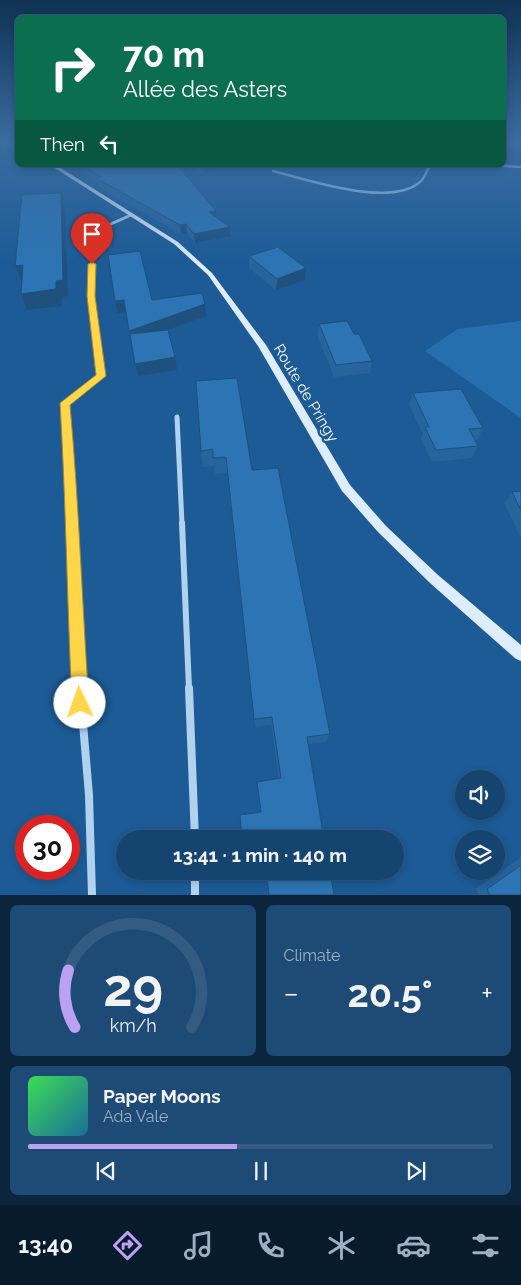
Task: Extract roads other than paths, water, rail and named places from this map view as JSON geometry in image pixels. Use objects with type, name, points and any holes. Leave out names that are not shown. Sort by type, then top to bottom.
[{"type":"street","name":"Route de Pringy","points":[[78,181],[176,243],[210,274],[262,345],[346,488],[382,529],[434,579],[521,654]]},
{"type":"street","points":[[312,181],[348,190],[376,192],[404,189],[421,181]]},
{"type":"street","points":[[92,895],[90,794],[82,731],[73,574],[73,504],[65,403],[102,376],[91,296],[93,232],[131,215]]},
{"type":"street","points":[[177,417],[195,830]]},
{"type":"street","points":[[195,880],[195,895]]}]
